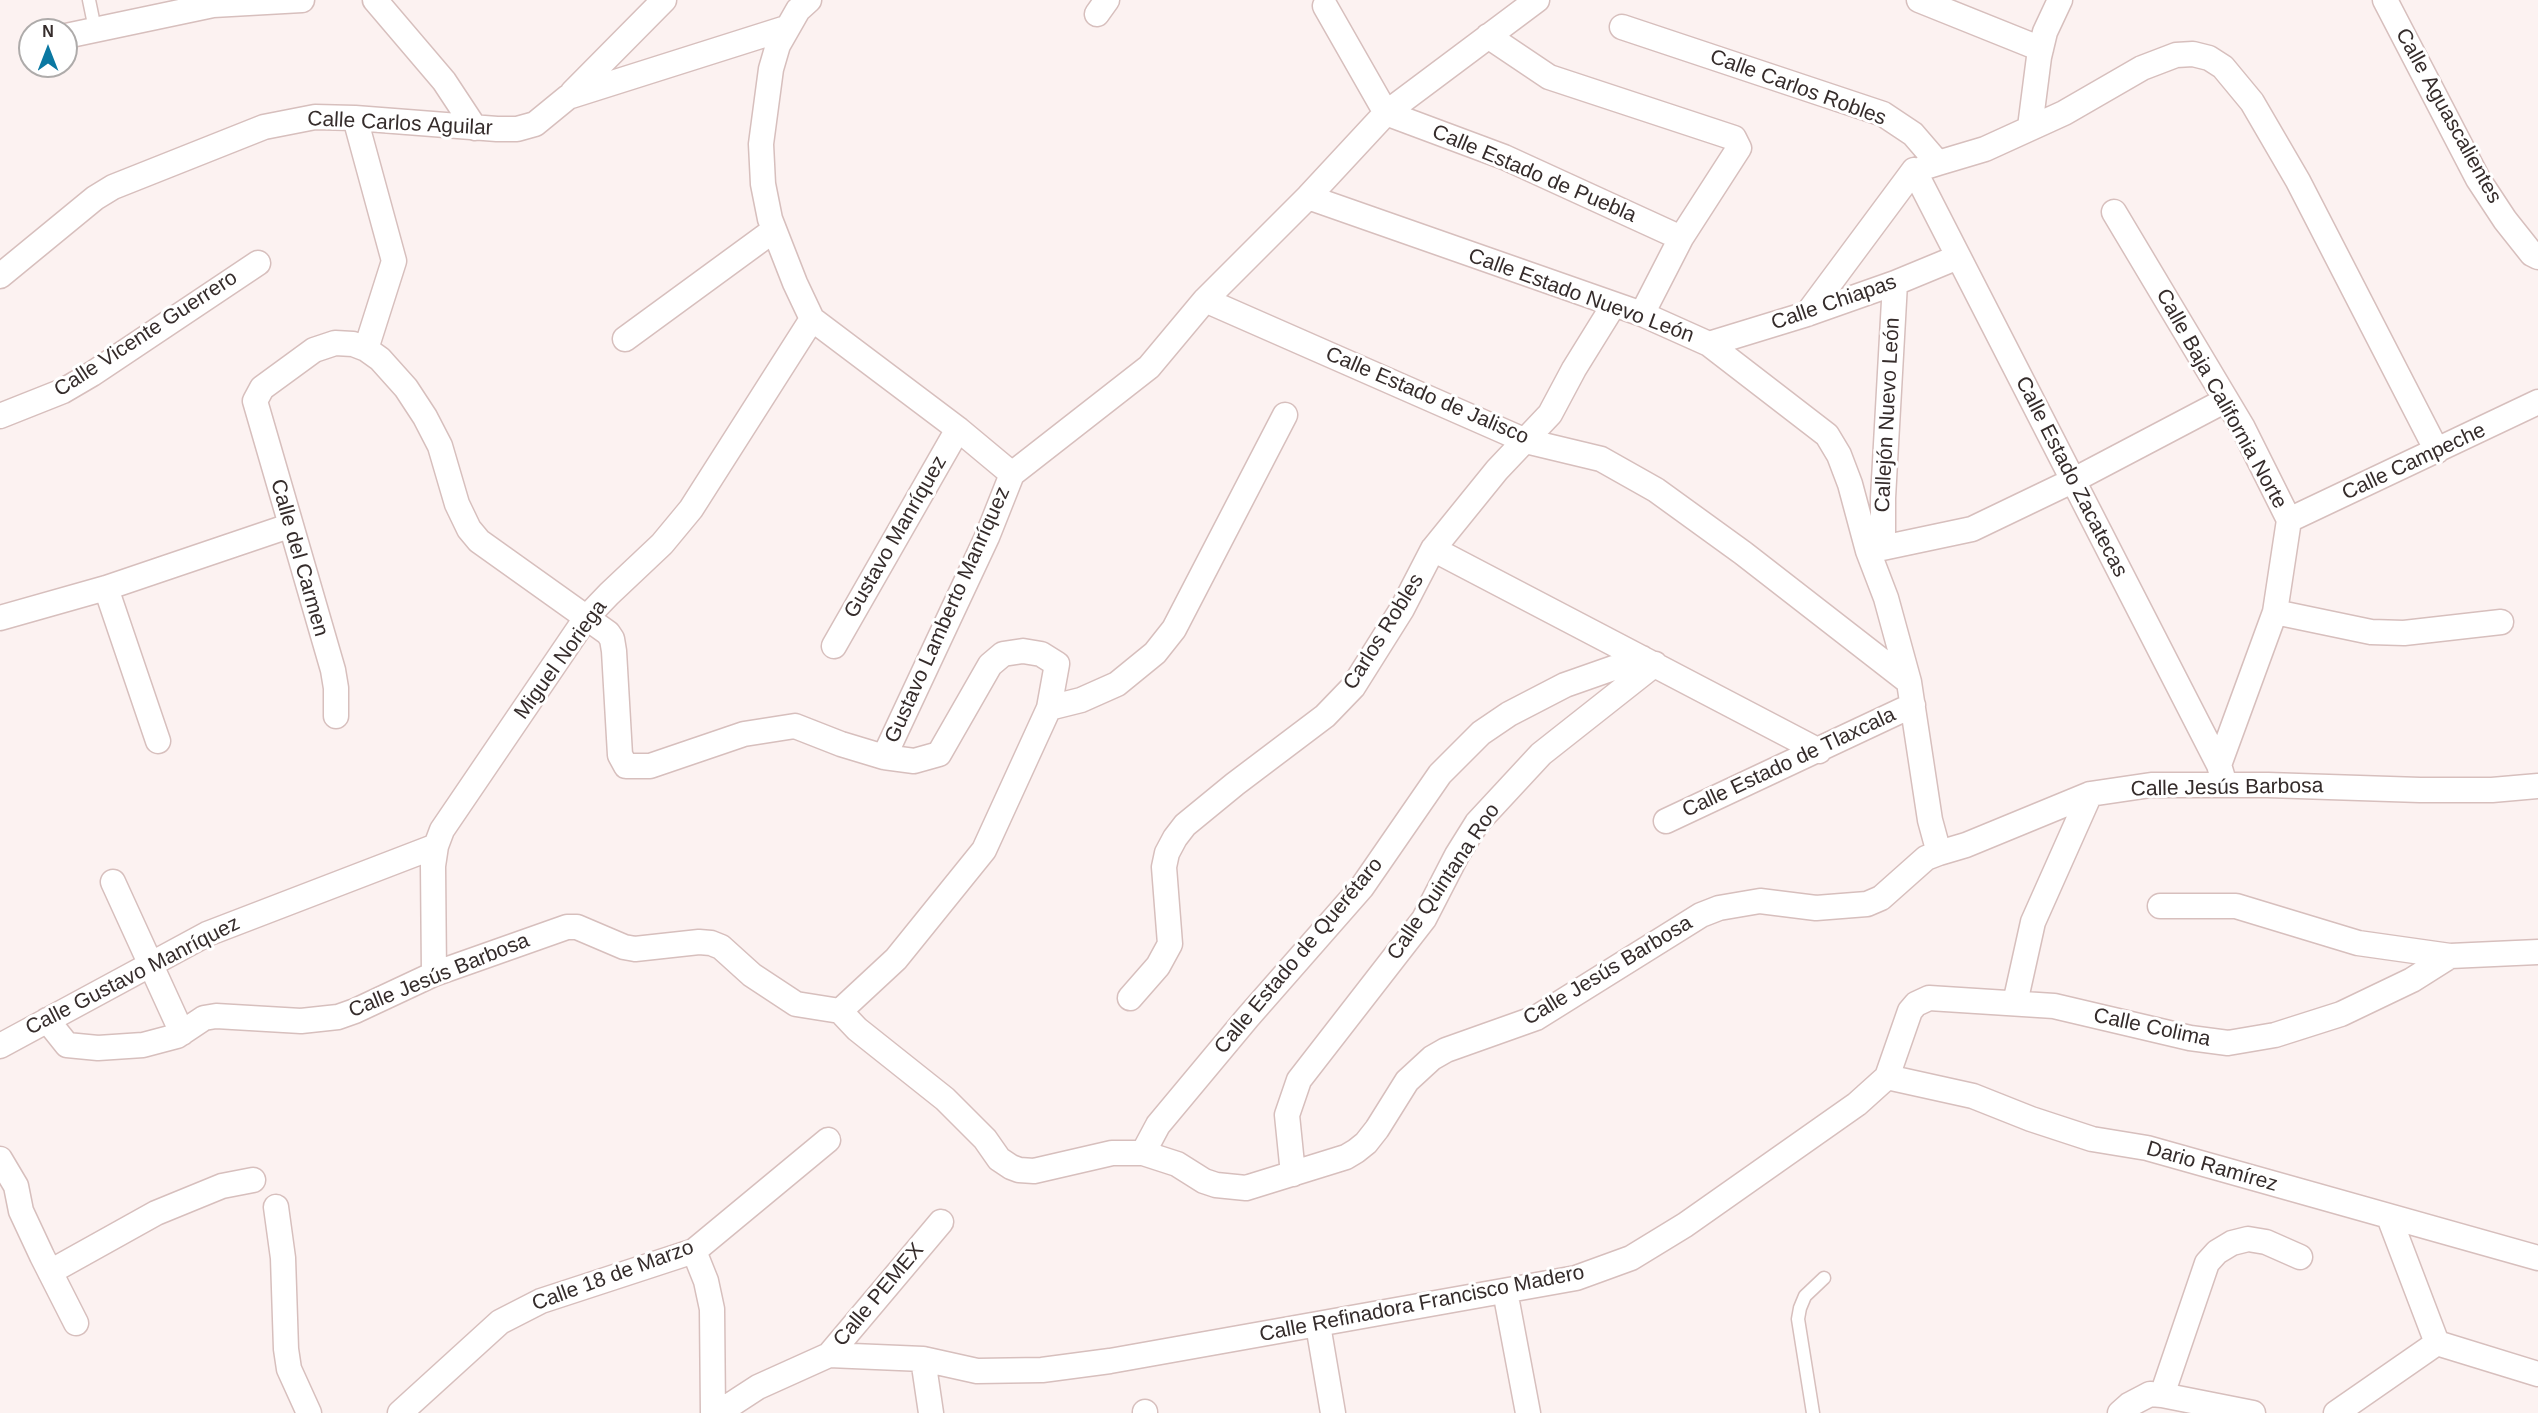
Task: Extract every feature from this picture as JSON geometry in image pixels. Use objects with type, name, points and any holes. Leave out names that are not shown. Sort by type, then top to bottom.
[{"type":"street","points":[[78,33],[213,5],[302,0]]},
{"type":"street","points":[[375,0],[394,11],[453,92],[475,128]]},
{"type":"street","points":[[568,97],[664,0]]},
{"type":"street","points":[[809,0],[798,10],[786,27],[771,69],[760,144],[763,184],[774,230],[795,283],[812,319],[958,429],[1012,474],[1149,368],[1205,300],[1308,197],[1386,113],[1537,0]]},
{"type":"street","points":[[1919,0],[2041,49]]},
{"type":"street","points":[[2030,127],[2034,85],[2045,32],[2060,0]]},
{"type":"street","name":"Calle Aguascalientes","points":[[2385,0],[2478,179],[2505,220],[2532,254],[2538,257]]},
{"type":"street","points":[[1325,6],[1386,113]]},
{"type":"street","name":"Calle Carlos Aguilar","points":[[0,276],[95,198],[113,187],[264,127],[315,117],[517,129],[535,124],[568,97],[786,27]]},
{"type":"street","name":"Calle Carlos Robles","points":[[1622,27],[1882,114],[1913,134],[1938,163]]},
{"type":"street","points":[[1488,36],[1549,77],[1734,138],[1739,148],[1681,238],[1642,314]]},
{"type":"street","points":[[1807,314],[1914,170],[1985,149],[2064,113],[2142,68],[2176,55],[2193,54],[2209,58],[2223,67],[2252,102],[2298,182],[2437,451]]},
{"type":"street","name":"Calle Estado de Puebla","points":[[1386,113],[1504,157],[1681,238]]},
{"type":"street","points":[[356,118],[394,261],[366,349],[380,359],[406,388],[425,417],[440,446],[457,504],[479,541],[602,627],[612,639],[619,745],[622,760],[626,766],[635,768],[650,766],[744,734],[795,726],[841,744],[884,757],[914,760],[939,754],[990,665],[1003,654],[1023,651],[1041,654],[1057,664],[1049,708],[984,850],[896,959],[840,1011]]},
{"type":"street","name":"Calle Estado Zacatecas","points":[[1914,170],[2222,775]]},
{"type":"street","name":"Calle Estado Nuevo León","points":[[1308,197],[1613,306],[1642,314],[1709,344],[1827,435],[1839,454],[1875,549],[1911,694],[1930,820],[1939,853]]},
{"type":"street","name":"Calle Baja California Norte","points":[[2114,213],[2226,400],[2289,520],[2276,612],[2222,775]]},
{"type":"street","points":[[625,339],[774,230]]},
{"type":"street","name":"Calle Chiapas","points":[[1709,344],[1807,314],[1895,283],[1958,257]]},
{"type":"street","name":"Calle Vicente Guerrero","points":[[0,416],[63,391],[92,374],[258,263]]},
{"type":"street","name":"Callejón Nuevo León","points":[[1875,549],[1883,498],[1895,283]]},
{"type":"street","name":"Calle Estado de Jalisco","points":[[1205,300],[1526,441],[1601,459],[1656,490],[1743,553],[1911,694]]},
{"type":"street","name":"Carlos Robles","points":[[1130,998],[1158,966],[1170,944],[1164,867],[1167,853],[1175,838],[1185,825],[1325,716],[1353,687],[1402,609],[1433,549],[1497,470],[1550,414],[1574,369],[1613,306]]},
{"type":"street","name":"Miguel Noriega","points":[[434,974],[433,866],[436,846],[442,830],[586,618],[662,544],[692,509],[812,319]]},
{"type":"street","name":"Calle del Carmen","points":[[336,716],[333,670],[255,401],[262,388],[314,350],[335,343],[353,344],[366,349]]},
{"type":"street","points":[[1875,549],[1972,529],[2072,481],[2226,400]]},
{"type":"street","name":"Calle Campeche","points":[[2289,520],[2538,402]]},
{"type":"street","points":[[1049,708],[1081,700],[1117,684],[1142,665],[1162,645],[1174,629],[1285,415]]},
{"type":"street","name":"Gustavo Manríquez","points":[[834,646],[958,429]]},
{"type":"street","name":"Gustavo Lamberto Manríquez","points":[[884,757],[987,537],[1012,474]]},
{"type":"street","points":[[0,618],[106,588],[290,526]]},
{"type":"street","points":[[1433,549],[1819,751]]},
{"type":"street","points":[[106,588],[158,741]]},
{"type":"street","points":[[2276,612],[2372,632],[2404,633],[2501,622]]},
{"type":"street","name":"Calle Estado de Querétaro","points":[[1143,1153],[1158,1125],[1248,1017],[1362,887],[1440,774],[1481,734],[1509,714],[1565,685],[1649,661]]},
{"type":"street","name":"Calle Quintana Roo","points":[[1293,1174],[1287,1115],[1299,1080],[1329,1038],[1424,920],[1457,855],[1477,823],[1541,754],[1649,661]]},
{"type":"street","name":"Calle Estado de Tlaxcala","points":[[1666,821],[1819,751],[1911,694]]},
{"type":"street","name":"Calle Jesús Barbosa","points":[[47,1020],[67,1045],[98,1048],[143,1045],[182,1033],[204,1018],[216,1016],[301,1021],[338,1017],[434,974],[558,929],[577,927],[635,950],[699,942],[711,943],[721,948],[752,975],[796,1004],[840,1011],[857,1029],[945,1098],[985,1139],[999,1159],[1011,1167],[1034,1171],[1112,1153],[1143,1153],[1177,1164],[1204,1181],[1228,1188],[1258,1186],[1346,1157],[1366,1143],[1407,1081],[1432,1058],[1446,1050],[1536,1018],[1701,915],[1719,908],[1760,901],[1816,908],[1867,904],[1881,898],[1926,858],[1966,845],[2090,795],[2151,785],[2222,775],[2420,790],[2492,790],[2538,786]]},
{"type":"street","points":[[2015,1003],[2033,922],[2090,795]]},
{"type":"street","name":"Calle Gustavo Manríquez","points":[[0,1046],[229,924],[436,846]]},
{"type":"street","points":[[113,882],[182,1033]]},
{"type":"street","points":[[2160,906],[2236,906],[2358,943],[2450,956],[2538,952]]},
{"type":"street","name":"Calle Colima","points":[[2015,1003],[2054,1006],[2190,1038],[2228,1043],[2275,1035],[2341,1014],[2412,980],[2450,956]]},
{"type":"street","name":"Calle Refinadora Francisco Madero","points":[[829,1355],[923,1359],[977,1371],[1042,1370],[1110,1361],[1576,1278],[1631,1258],[1685,1226],[1857,1104],[1887,1077],[1910,1011],[1916,1004],[1936,998],[2015,1003]]},
{"type":"street","name":"Dario Ramírez","points":[[1887,1077],[1973,1096],[2031,1119],[2092,1139],[2147,1148],[2538,1258]]},
{"type":"street","name":"Calle 18 de Marzo","points":[[400,1413],[482,1336],[519,1310],[694,1251],[828,1140]]},
{"type":"street","points":[[0,1159],[16,1186],[21,1211],[76,1323]]},
{"type":"street","points":[[50,1272],[156,1213],[222,1186],[253,1180]]},
{"type":"street","points":[[276,1207],[283,1258],[286,1349],[289,1369],[309,1413]]},
{"type":"street","points":[[2389,1216],[2437,1343]]},
{"type":"street","name":"Calle PEMEX","points":[[715,1413],[758,1387],[829,1355],[941,1222]]},
{"type":"street","points":[[2162,1395],[2207,1263],[2217,1251],[2232,1243],[2248,1239],[2266,1242],[2300,1257]]},
{"type":"street","points":[[694,1251],[706,1281],[712,1309],[715,1413]]},
{"type":"street","points":[[1505,1291],[1528,1413]]},
{"type":"street","points":[[1318,1325],[1333,1413]]},
{"type":"street","points":[[2437,1343],[2538,1374]]},
{"type":"street","points":[[2336,1413],[2437,1343]]},
{"type":"street","points":[[923,1359],[931,1413]]},
{"type":"street","points":[[2120,1413],[2129,1405],[2150,1394],[2253,1413]]},
{"type":"lane","points":[[89,0],[95,29]]},
{"type":"lane","points":[[1813,1413],[1798,1319],[1805,1296],[1824,1278]]}]
